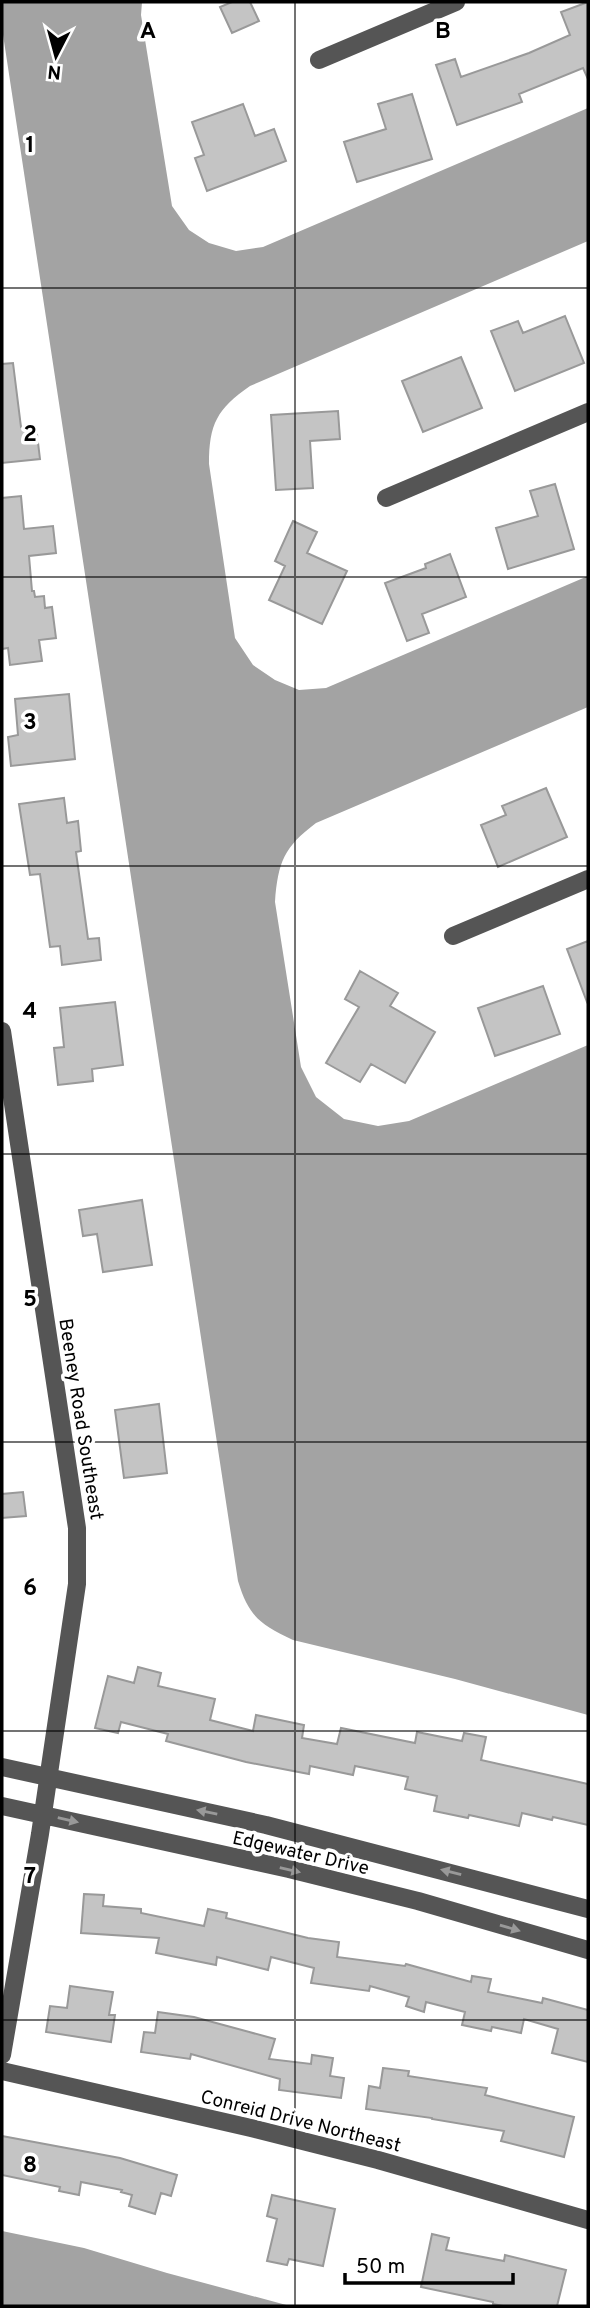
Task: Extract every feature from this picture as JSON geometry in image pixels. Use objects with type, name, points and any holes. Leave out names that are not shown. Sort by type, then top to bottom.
[{"type":"street","points":[[320,60],[456,2]]},
{"type":"street","points":[[386,498],[588,412]]},
{"type":"street","points":[[453,936],[588,878]]},
{"type":"street","name":"Beeney Road Southeast","points":[[2,1031],[79,1556],[43,1814],[2,2055]]},
{"type":"street","name":"Edgewater Drive","points":[[2,1768],[266,1825],[588,1909]]},
{"type":"street","name":"Edgewater Drive","points":[[2,1806],[289,1869],[418,1901],[588,1950]]},
{"type":"street","name":"Conreid Drive Northeast","points":[[2,2071],[378,2160],[588,2220]]},
{"type":"shaded area","points":[[2,2],[142,2],[141,15],[172,206],[189,230],[209,243],[236,251],[263,247],[588,108],[588,241],[250,386],[230,402],[217,419],[211,438],[209,464],[235,638],[253,665],[275,680],[299,690],[326,688],[588,576],[588,707],[316,823],[297,840],[285,856],[278,876],[275,902],[301,1067],[316,1097],[344,1119],[378,1126],[409,1121],[588,1045],[588,1715],[455,1679],[293,1640],[257,1618],[242,1593],[238,1581],[2,28]]},
{"type":"shaded area","points":[[2,2231],[84,2248],[290,2306],[2,2306]]},
{"type":"building","points":[[232,2],[250,2],[259,21],[232,33],[220,7]]},
{"type":"building","points":[[588,2],[588,79],[583,68],[519,94],[522,102],[457,125],[436,65],[455,59],[461,77],[529,53],[570,35],[561,12]]},
{"type":"building","points":[[412,94],[432,159],[357,182],[344,142],[386,129],[378,104]]},
{"type":"building","points":[[243,104],[255,136],[274,129],[286,161],[207,191],[195,158],[204,155],[192,122]]},
{"type":"building","points":[[565,316],[584,363],[515,391],[491,331],[518,321],[523,333]]},
{"type":"building","points":[[461,357],[482,408],[423,432],[402,381]]},
{"type":"building","points":[[13,363],[21,427],[36,426],[40,459],[2,463],[2,364]]},
{"type":"building","points":[[338,411],[340,439],[310,441],[313,488],[276,490],[271,415]]},
{"type":"building","points":[[555,484],[574,549],[508,569],[496,528],[538,516],[530,491]]},
{"type":"building","points":[[21,496],[24,529],[53,526],[56,553],[29,556],[32,591],[35,597],[44,596],[45,608],[52,607],[56,638],[39,640],[42,661],[10,665],[8,648],[2,649],[2,498]]},
{"type":"building","points":[[293,521],[317,532],[307,553],[347,571],[322,624],[269,600],[285,566],[275,561]]},
{"type":"building","points":[[450,554],[466,597],[422,614],[429,633],[407,641],[385,583],[426,568],[425,564]]},
{"type":"building","points":[[69,694],[75,759],[11,766],[8,737],[18,735],[15,699]]},
{"type":"building","points":[[546,788],[567,837],[498,867],[481,825],[506,815],[502,806]]},
{"type":"building","points":[[64,798],[67,823],[78,821],[81,851],[76,852],[88,939],[99,938],[101,960],[62,965],[60,946],[50,947],[40,874],[30,875],[19,804]]},
{"type":"building","points":[[588,941],[588,1001],[587,1002],[567,949]]},
{"type":"building","points":[[360,971],[398,993],[390,1006],[435,1032],[405,1083],[371,1064],[360,1082],[326,1063],[359,1007],[345,999]]},
{"type":"building","points":[[543,986],[560,1034],[495,1056],[478,1008]]},
{"type":"building","points":[[115,1002],[123,1065],[92,1069],[93,1081],[58,1085],[54,1048],[64,1047],[60,1008]]},
{"type":"building","points":[[142,1200],[152,1265],[103,1272],[97,1234],[83,1236],[79,1210]]},
{"type":"building","points":[[159,1404],[167,1473],[124,1478],[115,1410]]},
{"type":"building","points":[[23,1492],[26,1516],[2,1518],[2,1494]]},
{"type":"building","points":[[138,1667],[161,1673],[158,1686],[215,1699],[210,1720],[253,1731],[256,1715],[304,1725],[302,1738],[337,1744],[341,1728],[415,1743],[417,1732],[462,1741],[464,1733],[486,1737],[481,1760],[588,1784],[588,1825],[522,1813],[519,1826],[469,1815],[468,1818],[434,1811],[437,1796],[405,1789],[408,1777],[355,1766],[353,1775],[310,1766],[309,1774],[246,1762],[166,1741],[168,1734],[121,1722],[118,1733],[95,1728],[108,1676],[134,1683]]},
{"type":"building","points":[[84,1894],[104,1895],[103,1906],[141,1909],[141,1913],[204,1926],[208,1909],[227,1913],[226,1918],[308,1938],[339,1942],[337,1957],[406,1964],[471,1982],[472,1976],[491,1979],[488,1992],[542,2003],[543,1998],[588,2010],[588,2062],[552,2053],[558,2029],[524,2019],[521,2033],[492,2027],[491,2031],[462,2025],[465,2012],[426,2002],[424,2012],[406,2006],[409,1997],[370,1986],[369,1991],[311,1983],[314,1968],[271,1957],[268,1970],[217,1957],[216,1965],[156,1953],[159,1938],[81,1933]]},
{"type":"building","points":[[70,1986],[113,1992],[109,2015],[115,2015],[111,2042],[46,2032],[50,2006],[67,2008]]},
{"type":"building","points":[[158,2012],[194,2017],[275,2039],[269,2059],[311,2064],[312,2055],[333,2058],[330,2076],[344,2078],[341,2098],[279,2090],[280,2079],[191,2054],[190,2059],[141,2052],[144,2032],[155,2033]]},
{"type":"building","points":[[383,2068],[409,2071],[408,2076],[487,2088],[485,2095],[574,2117],[564,2157],[501,2141],[504,2131],[366,2109],[369,2086],[380,2088]]},
{"type":"building","points":[[2,2136],[120,2158],[177,2175],[171,2196],[161,2193],[155,2214],[129,2206],[132,2195],[121,2192],[122,2190],[81,2182],[79,2195],[59,2191],[60,2187],[2,2175]]},
{"type":"building","points":[[272,2195],[335,2209],[323,2266],[289,2259],[287,2265],[267,2261],[277,2219],[267,2216]]},
{"type":"building","points":[[432,2234],[449,2238],[446,2250],[504,2261],[505,2255],[566,2270],[557,2306],[503,2306],[421,2287]]}]
